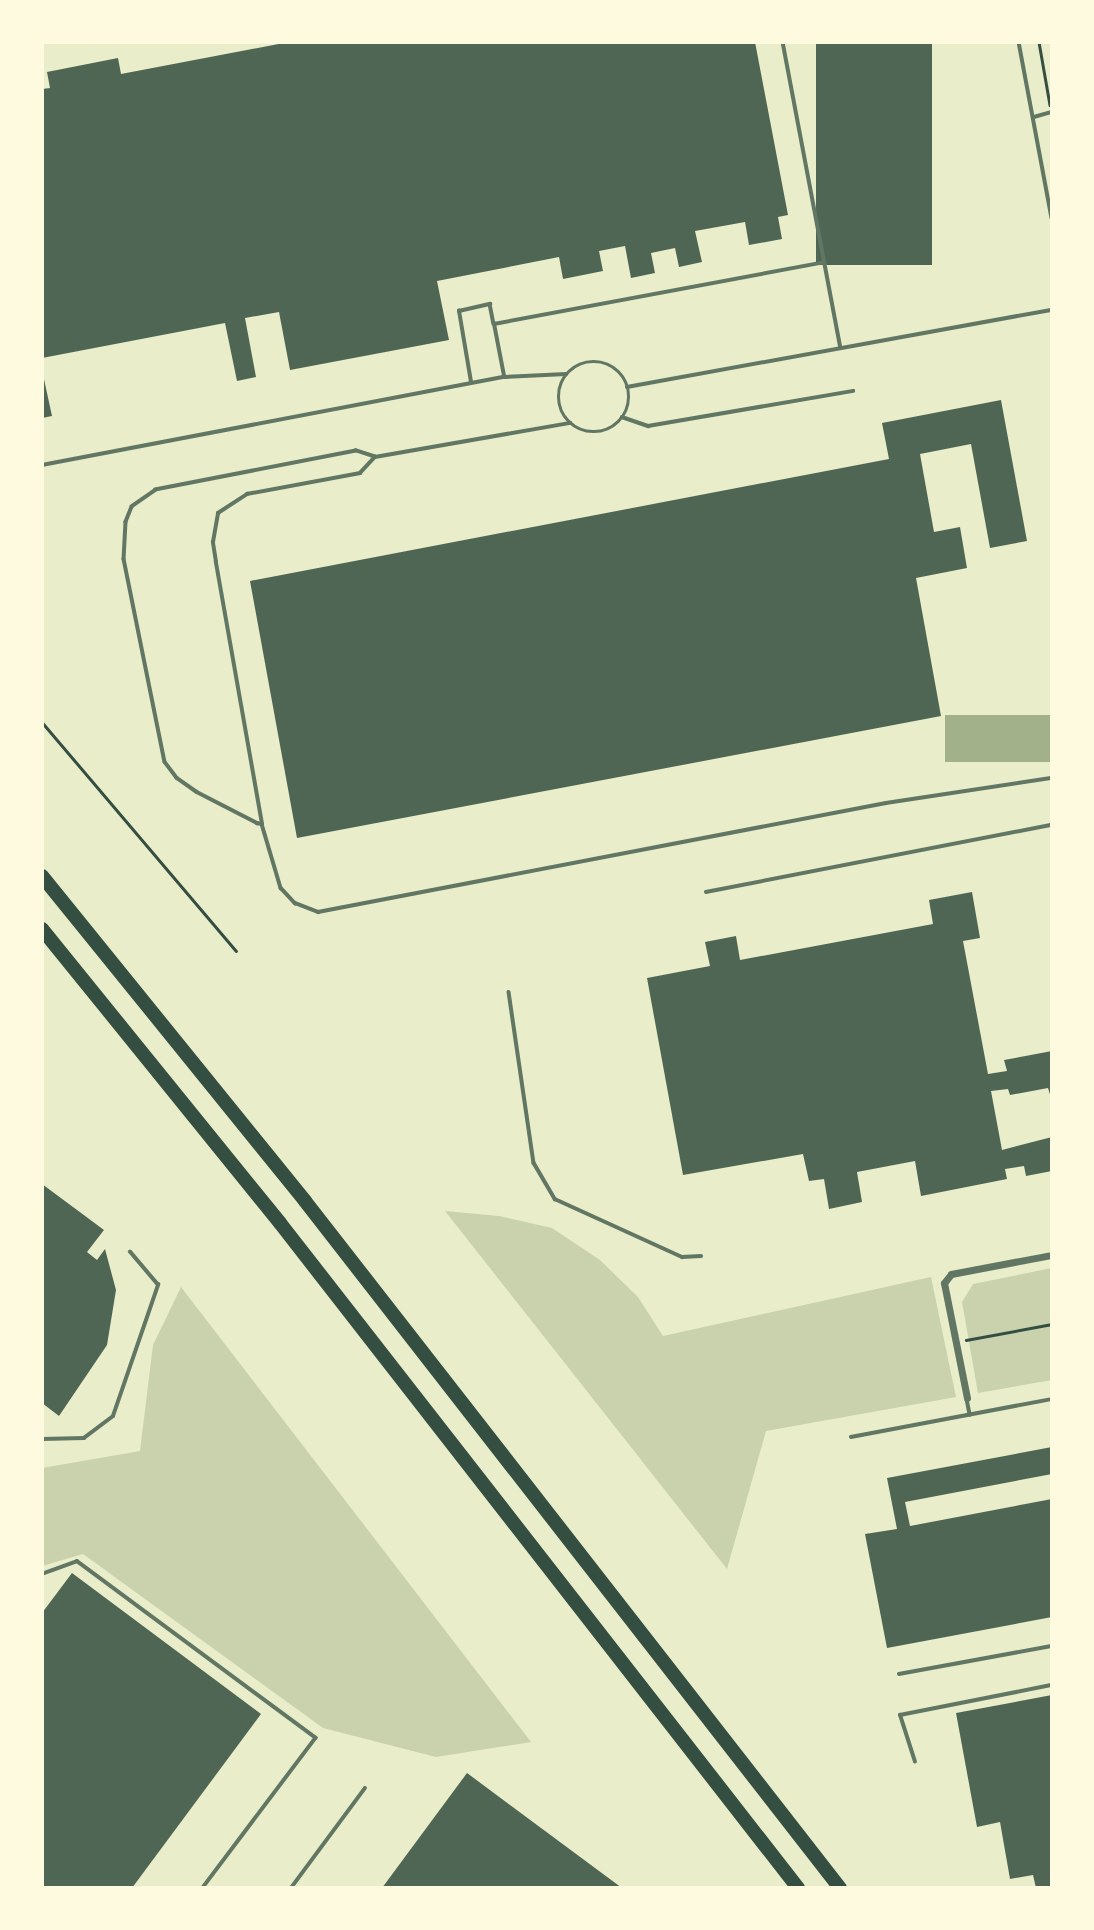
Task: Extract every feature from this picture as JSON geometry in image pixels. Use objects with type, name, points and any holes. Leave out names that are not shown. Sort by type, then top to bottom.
[{"type":"highway","points":[[42,876],[296,1191],[840,1888]]},
{"type":"highway","points":[[42,929],[280,1223],[798,1888]]},
{"type":"street","points":[[967,1398],[944,1283],[951,1274],[1052,1255]]},
{"type":"lane","points":[[783,42],[841,348]]},
{"type":"lane","points":[[1019,42],[1052,218]]},
{"type":"lane","points":[[1034,117],[1052,112]]},
{"type":"lane","points":[[494,324],[824,262]]},
{"type":"lane","points":[[471,382],[459,311],[490,304],[504,377]]},
{"type":"lane","points":[[628,387],[1052,310]]},
{"type":"lane","points":[[42,465],[471,382],[504,377],[566,374],[585,363],[606,364],[628,387]]},
{"type":"lane","points":[[566,374],[558,394],[570,423]]},
{"type":"lane","points":[[262,824],[197,792],[165,762],[124,559],[126,522],[132,507],[156,490],[356,450],[375,457],[570,423],[592,432],[604,431],[622,417],[628,387]]},
{"type":"lane","points":[[622,417],[648,426],[853,391]]},
{"type":"lane","points":[[375,457],[360,473],[247,494],[218,513],[213,542],[262,824],[281,888],[295,903],[318,912],[886,803],[1052,778]]},
{"type":"lane","points":[[706,892],[1052,825]]},
{"type":"lane","points":[[509,992],[534,1163],[555,1199],[682,1257],[701,1256]]},
{"type":"lane","points":[[42,1439],[84,1438],[113,1416],[158,1284],[130,1252]]},
{"type":"lane","points":[[967,1398],[970,1415]]},
{"type":"lane","points":[[852,1437],[1052,1399]]},
{"type":"lane","points":[[42,1574],[77,1561],[316,1738],[203,1888]]},
{"type":"lane","points":[[899,1674],[1052,1646]]},
{"type":"lane","points":[[915,1762],[900,1715],[1052,1685]]},
{"type":"lane","points":[[291,1888],[365,1788]]},
{"type":"path","points":[[1039,42],[1052,112]]},
{"type":"path","points":[[42,722],[236,951]]},
{"type":"path","points":[[956,1342],[1052,1324]]},
{"type":"shaded area","points":[[945,715],[1052,715],[1052,762],[945,762]]},
{"type":"shaded area","points":[[445,1211],[499,1216],[552,1228],[600,1260],[638,1297],[663,1336],[931,1277],[956,1397],[766,1431],[727,1569]]},
{"type":"shaded area","points":[[1052,1268],[1052,1380],[978,1393],[962,1302],[973,1284]]},
{"type":"shaded area","points":[[181,1287],[531,1742],[436,1757],[323,1728],[83,1554],[42,1566],[42,1468],[140,1451],[153,1345]]},
{"type":"building","points":[[289,42],[755,42],[788,215],[778,217],[782,239],[749,245],[745,222],[695,231],[702,262],[679,267],[675,248],[651,253],[655,273],[631,278],[625,246],[599,251],[603,271],[563,279],[559,257],[437,281],[449,340],[290,370],[279,312],[245,318],[256,377],[237,381],[225,323],[42,358],[42,89],[50,88],[47,72],[118,58],[121,74]]},
{"type":"building","points":[[816,42],[932,42],[932,265],[816,265]]},
{"type":"building","points":[[42,370],[52,416],[42,418]]},
{"type":"building","points":[[1001,400],[1027,541],[990,548],[971,444],[920,454],[934,532],[960,527],[967,568],[916,578],[941,716],[297,838],[250,581],[889,459],[882,423]]},
{"type":"building","points":[[972,892],[980,938],[963,941],[988,1074],[1007,1071],[1004,1060],[1052,1051],[1052,1101],[1048,1088],[1010,1095],[1008,1089],[991,1091],[1002,1150],[1052,1137],[1052,1171],[1026,1176],[1024,1166],[1005,1169],[1007,1179],[921,1196],[915,1161],[857,1172],[862,1202],[829,1209],[824,1179],[809,1181],[803,1154],[683,1175],[647,978],[710,966],[705,942],[736,936],[740,960],[933,924],[929,900]]},
{"type":"building","points":[[42,1184],[104,1230],[87,1252],[97,1260],[105,1249],[116,1290],[107,1345],[59,1416],[42,1403]]},
{"type":"building","points":[[1052,1447],[1052,1474],[905,1502],[910,1526],[1052,1499],[1052,1617],[887,1648],[865,1534],[897,1529],[887,1478]]},
{"type":"building","points":[[72,1573],[261,1714],[132,1888],[42,1888],[42,1613]]},
{"type":"building","points":[[1052,1695],[1052,1888],[1036,1888],[1033,1875],[1010,1879],[1000,1822],[977,1827],[956,1713]]},
{"type":"building","points":[[467,1773],[622,1888],[382,1888]]}]
